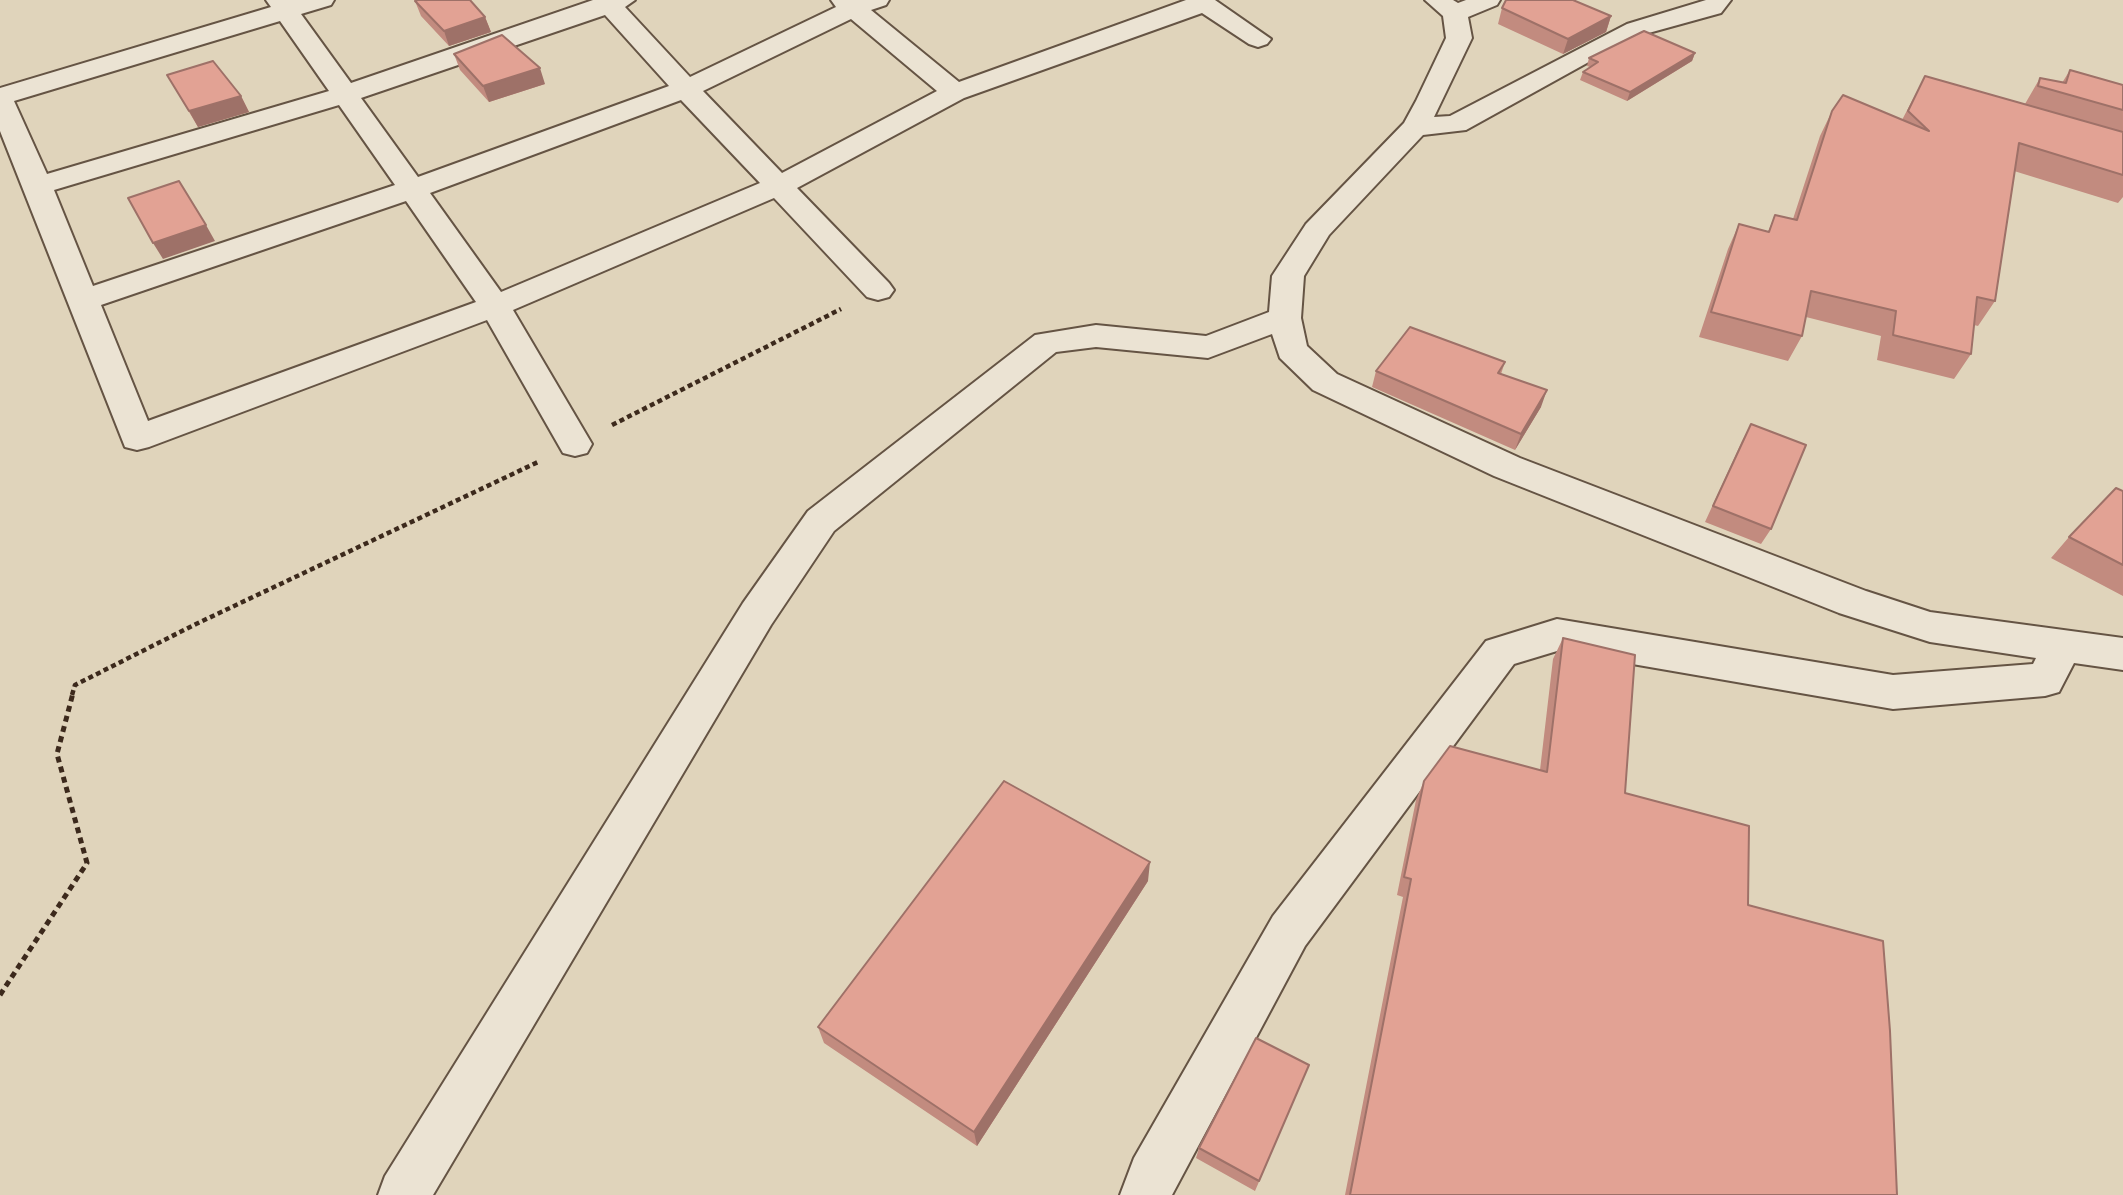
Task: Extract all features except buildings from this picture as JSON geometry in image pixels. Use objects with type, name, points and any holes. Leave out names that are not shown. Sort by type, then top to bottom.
[{"type":"street","points":[[322,0],[282,5],[0,98],[38,186],[137,438],[495,306],[781,185],[955,92],[1201,2],[1258,38]]},
{"type":"street","points":[[1488,0],[1446,6],[1459,37],[1415,127],[1317,230],[1289,276],[1285,318],[1292,349],[1325,382],[1507,467],[1853,602],[1930,627],[2061,648],[2123,654]]},
{"type":"street","points":[[1415,127],[1456,124],[1605,43],[1636,29],[1712,8],[1719,0]]},
{"type":"street","points":[[38,186],[346,94],[613,2],[686,89],[781,185],[878,290]]},
{"type":"street","points":[[83,300],[413,189],[686,89],[858,3],[955,92]]},
{"type":"street","points":[[282,5],[495,306],[575,444]]},
{"type":"street","points":[[404,1195],[757,614],[821,521],[1047,343],[1096,336],[1208,347],[1285,318]]},
{"type":"street","points":[[1146,1195],[1152,1176],[1289,931],[1500,652],[1558,635],[1893,692],[2045,680],[2061,648]]},
{"type":"path","points":[[0,995],[88,863],[57,754],[75,685],[196,624],[575,444],[878,290]]}]
